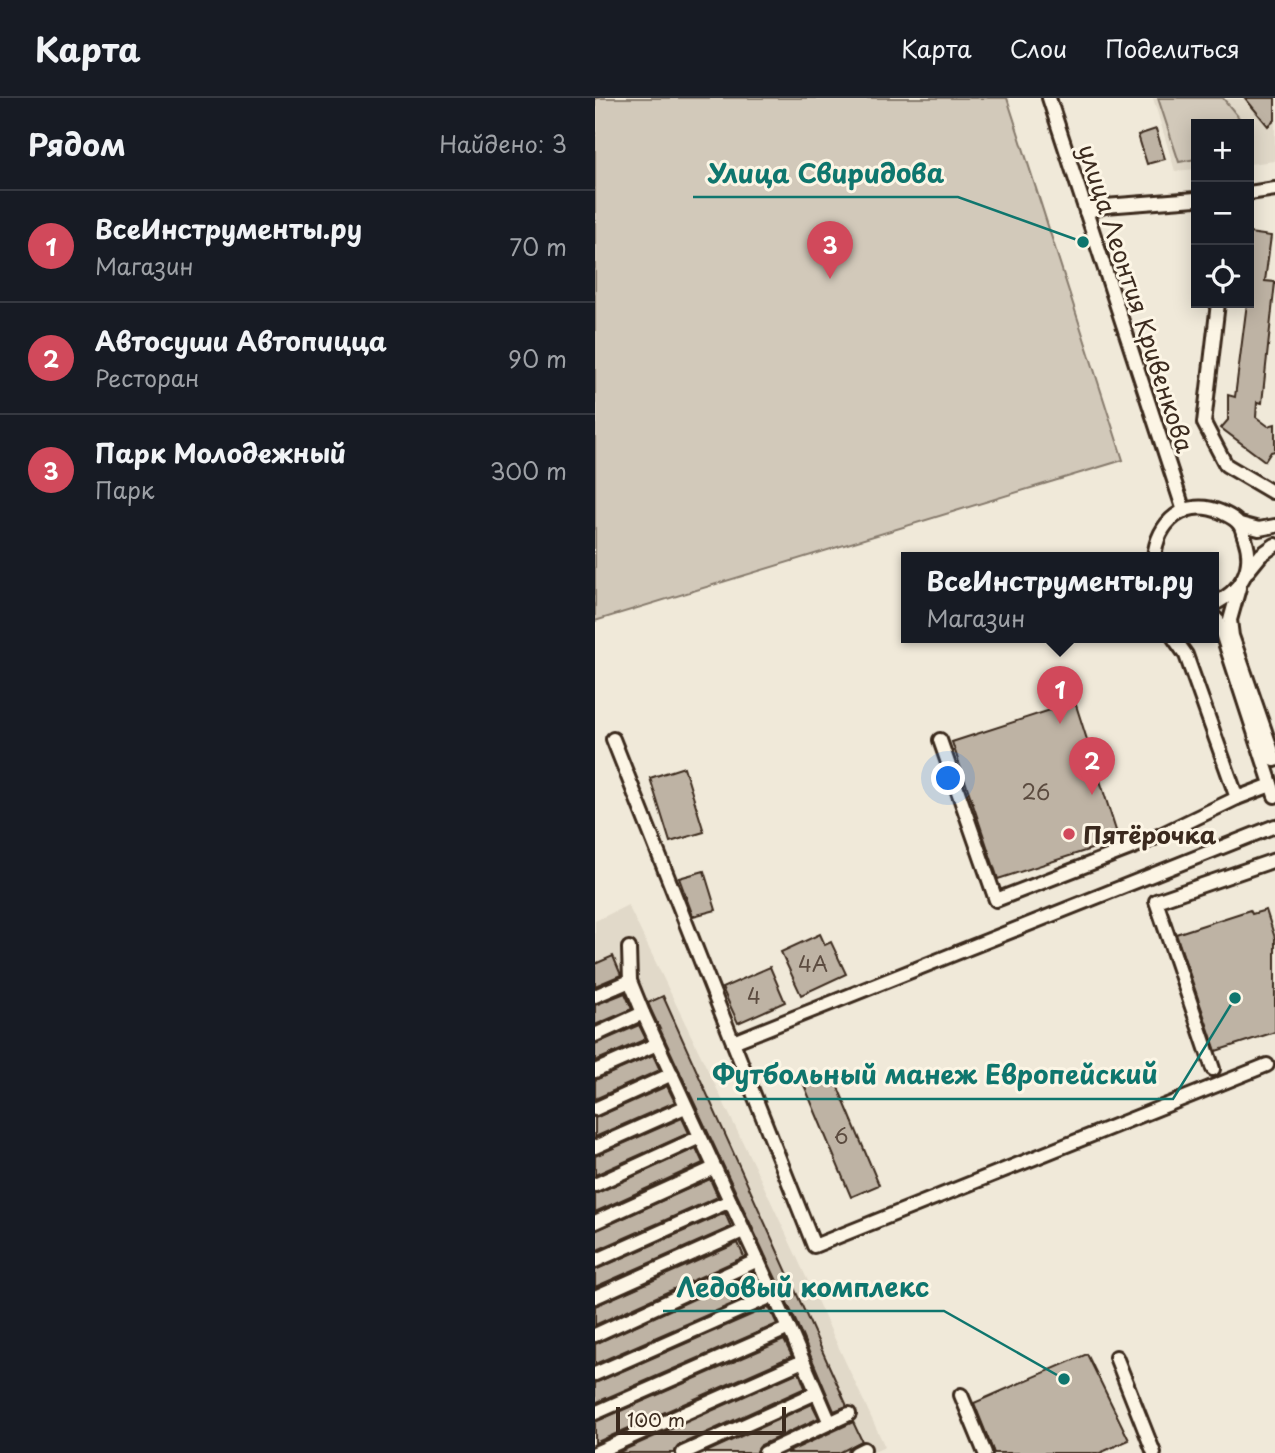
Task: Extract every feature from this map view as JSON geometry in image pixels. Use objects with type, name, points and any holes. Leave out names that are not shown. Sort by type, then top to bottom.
[{"type":"street","name":"улица Леонтия Кривенкова","points":[[1049,98],[1184,511]]},
{"type":"street","points":[[1254,192],[1275,189]]},
{"type":"street","points":[[1086,212],[1105,206],[1191,199]]},
{"type":"street","points":[[1217,308],[1204,423],[1226,465],[1272,492],[1275,491]]},
{"type":"street","points":[[1155,552],[1158,535],[1171,519],[1196,507],[1211,508],[1230,516],[1240,524],[1259,528],[1275,526]]},
{"type":"street","points":[[1240,524],[1249,550],[1247,572]]},
{"type":"street","points":[[1275,545],[1261,555],[1247,572],[1239,588],[1230,620],[1232,636],[1275,760]]},
{"type":"street","points":[[1219,602],[1239,588]]},
{"type":"street","points":[[940,740],[996,900],[1146,842],[1237,798],[1273,791],[1219,632]]},
{"type":"street","points":[[1178,643],[1186,655],[1237,798]]},
{"type":"street","points":[[613,739],[814,1246],[1267,1065]]},
{"type":"street","points":[[733,1042],[1275,826]]},
{"type":"street","points":[[1213,1069],[1156,901],[1275,860]]},
{"type":"street","points":[[629,948],[630,981],[643,1013],[758,1260],[830,1423]]},
{"type":"street","points":[[595,996],[630,981]]},
{"type":"street","points":[[595,1035],[643,1013]]},
{"type":"street","points":[[595,1072],[657,1044]]},
{"type":"street","points":[[595,1109],[671,1074]]},
{"type":"street","points":[[595,1147],[685,1107]]},
{"type":"street","points":[[595,1185],[700,1138]]},
{"type":"street","points":[[595,1222],[714,1168]]},
{"type":"street","points":[[595,1261],[730,1200]]},
{"type":"street","points":[[595,1297],[743,1231]]},
{"type":"street","points":[[595,1335],[758,1260]]},
{"type":"street","points":[[595,1374],[772,1296]]},
{"type":"street","points":[[595,1413],[789,1328]]},
{"type":"street","points":[[1117,1357],[1154,1453]]},
{"type":"street","points":[[595,1453],[803,1361]]},
{"type":"street","points":[[683,1453],[816,1393]]},
{"type":"street","points":[[961,1395],[985,1453]]},
{"type":"street","points":[[765,1453],[849,1414]]},
{"type":"shaded area","points":[[595,98],[1007,98],[1123,460],[595,621]]},
{"type":"shaded area","points":[[1153,98],[1275,98],[1275,161],[1254,163],[1254,119],[1191,119],[1191,169],[1175,171]]},
{"type":"shaded area","points":[[1158,98],[1223,98],[1240,119],[1191,119],[1191,160],[1179,162]]},
{"type":"shaded area","points":[[628,905],[761,1180],[885,1447],[871,1453],[595,1453],[595,921]]},
{"type":"building","points":[[1245,98],[1275,98],[1275,120],[1268,126]]},
{"type":"building","points":[[1156,129],[1165,159],[1147,164],[1138,135]]},
{"type":"building","points":[[1254,234],[1271,236],[1265,281],[1275,282],[1262,403],[1257,402],[1256,417],[1268,426],[1275,424],[1275,451],[1271,452],[1265,461],[1221,428],[1228,420],[1228,395],[1235,397],[1246,308],[1254,308]]},
{"type":"building","points":[[1075,702],[1119,840],[998,879],[952,742]]},
{"type":"building","points":[[684,767],[704,832],[670,842],[650,778]]},
{"type":"building","points":[[704,871],[716,910],[693,916],[679,878]]},
{"type":"building","points":[[1250,910],[1252,914],[1266,910],[1275,938],[1275,1032],[1216,1051],[1176,934]]},
{"type":"building","points":[[820,934],[825,945],[831,942],[846,974],[801,995],[781,952]]},
{"type":"building","points":[[613,956],[621,975],[595,986],[595,964]]},
{"type":"building","points":[[770,967],[785,1002],[738,1023],[722,988]]},
{"type":"building","points":[[625,993],[632,1009],[595,1025],[595,1005]]},
{"type":"building","points":[[663,996],[847,1406],[834,1411],[797,1324],[651,1010],[648,1003]]},
{"type":"building","points":[[639,1025],[646,1039],[595,1061],[595,1044]]},
{"type":"building","points":[[653,1055],[660,1070],[595,1099],[595,1080]]},
{"type":"building","points":[[832,1073],[879,1185],[851,1197],[804,1085]]},
{"type":"building","points":[[667,1086],[675,1102],[595,1137],[595,1118]]},
{"type":"building","points":[[682,1118],[689,1133],[595,1175],[595,1156]]},
{"type":"building","points":[[696,1148],[703,1163],[595,1212],[595,1194]]},
{"type":"building","points":[[710,1179],[718,1197],[595,1251],[595,1231]]},
{"type":"building","points":[[725,1213],[731,1227],[595,1287],[595,1270]]},
{"type":"building","points":[[738,1243],[744,1257],[595,1325],[595,1306]]},
{"type":"building","points":[[753,1272],[762,1291],[595,1364],[595,1344]]},
{"type":"building","points":[[769,1307],[777,1324],[595,1403],[595,1383]]},
{"type":"building","points":[[784,1340],[792,1356],[595,1443],[595,1422]]},
{"type":"building","points":[[1087,1354],[1129,1440],[1100,1453],[994,1453],[974,1403]]},
{"type":"building","points":[[799,1372],[805,1388],[679,1445],[674,1453],[617,1453]]},
{"type":"building","points":[[812,1404],[819,1418],[761,1445],[756,1453],[704,1453]]},
{"type":"building","points":[[853,1422],[862,1441],[839,1453],[786,1453]]},
{"type":"place","name":"Улица Свиридова","points":[[1083,242]]},
{"type":"place","name":"Парк Молодежный","points":[[830,279]]},
{"type":"place","name":"ВсеИнструменты.ру","points":[[1060,724]]},
{"type":"place","name":"Автосуши Автопицца","points":[[1092,795]]},
{"type":"place","name":"Пятёрочка","points":[[1069,834]]},
{"type":"place","name":"Футбольный манеж Европейский","points":[[1235,998]]},
{"type":"place","name":"Ледовый комплекс","points":[[1064,1379]]}]
